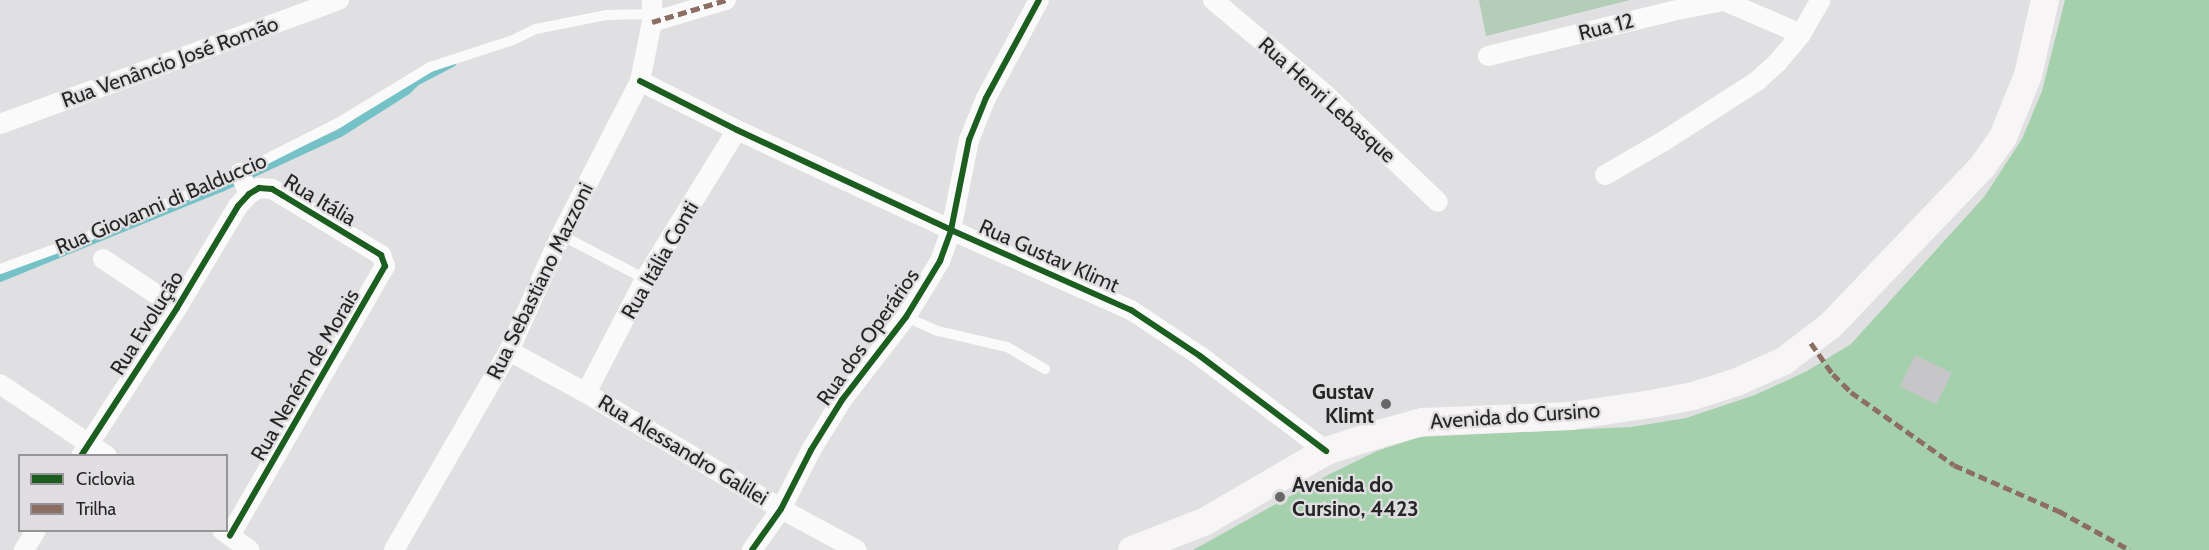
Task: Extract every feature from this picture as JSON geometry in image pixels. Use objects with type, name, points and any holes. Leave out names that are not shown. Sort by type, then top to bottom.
[{"type":"main road","name":"Avenida do Cursino","points":[[1132,550],[1204,522],[1326,452],[1422,422],[1571,416],[1657,403],[1693,396],[1737,382],[1784,361],[1831,325],[1982,167],[2003,137],[2028,75],[2045,0]]},
{"type":"street","name":"Rua Venâncio José Romão","points":[[0,124],[339,0]]},
{"type":"street","points":[[652,12],[726,0]]},
{"type":"street","name":"Rua dos Operários","points":[[752,550],[781,509],[811,450],[842,400],[906,317],[940,261],[951,230],[969,140],[991,88],[1039,0]]},
{"type":"street","name":"Rua Henri Lebasque","points":[[1214,0],[1325,93],[1437,202]]},
{"type":"street","points":[[1605,175],[1664,141],[1756,81],[1777,63],[1801,34],[1821,0]]},
{"type":"street","points":[[1723,1],[1801,34]]},
{"type":"street","name":"Rua 12","points":[[1488,56],[1723,1]]},
{"type":"street","name":"Rua Sebastiano Mazzoni","points":[[394,550],[509,351],[561,235],[640,81],[652,12]]},
{"type":"street","name":"Rua Gustav Klimt","points":[[640,81],[738,130],[951,230],[1131,310],[1200,356],[1326,452]]},
{"type":"street","name":"Rua Itália Conti","points":[[586,393],[645,279],[738,130]]},
{"type":"street","points":[[240,172],[243,200]]},
{"type":"street","name":"Rua Itália","points":[[243,200],[260,188],[272,189],[381,255],[384,261]]},
{"type":"street","name":"Rua Evolução","points":[[85,450],[177,308],[243,200]]},
{"type":"street","points":[[103,259],[177,308]]},
{"type":"street","name":"Rua Neném de Morais","points":[[228,530],[380,278],[384,261]]},
{"type":"street","name":"Rua Alessandro Galilei","points":[[509,351],[586,393],[781,509],[857,550]]},
{"type":"street","points":[[0,384],[85,450],[100,454]]},
{"type":"street","points":[[24,550],[35,532]]},
{"type":"street","points":[[226,533],[250,550]]},
{"type":"lane","name":"Rua Giovanni di Balduccio","points":[[0,269],[77,241],[240,172],[338,123],[430,67],[513,40],[536,29],[606,15],[652,12]]},
{"type":"lane","points":[[561,235],[645,279]]},
{"type":"lane","points":[[906,317],[938,331],[1007,347],[1045,369]]},
{"type":"green space","points":[[1479,0],[1630,0],[1486,36]]},
{"type":"green space","points":[[2065,0],[2209,0],[2209,550],[1193,550],[1330,474],[1377,451],[1419,437],[1631,427],[1686,418],[1755,395],[1807,371],[1851,344],[1984,197],[2022,139],[2042,91]]},
{"type":"building","points":[[1915,355],[1952,373],[1937,404],[1900,386]]},
{"type":"waterway","points":[[0,278],[221,188],[340,133],[408,90],[416,82],[452,63]]},
{"type":"marked path","points":[[652,22],[726,0]]},
{"type":"marked path","points":[[1811,343],[1833,374],[1851,392],[1954,465],[2059,511],[2130,550]]},
{"type":"cycle path","points":[[752,550],[781,509],[811,450],[842,400],[906,317],[940,261],[951,230],[969,140],[986,98],[1039,0]]},
{"type":"cycle path","points":[[640,81],[737,130],[951,230],[1131,310],[1200,356],[1326,451]]},
{"type":"cycle path","points":[[82,454],[177,308],[238,206],[249,194],[259,188],[272,189],[381,255],[385,266],[230,536]]},
{"type":"place","name":"Gustav Klimt","points":[[1386,404]]},
{"type":"place","name":"Avenida do Cursino, 4423","points":[[1280,497]]}]
